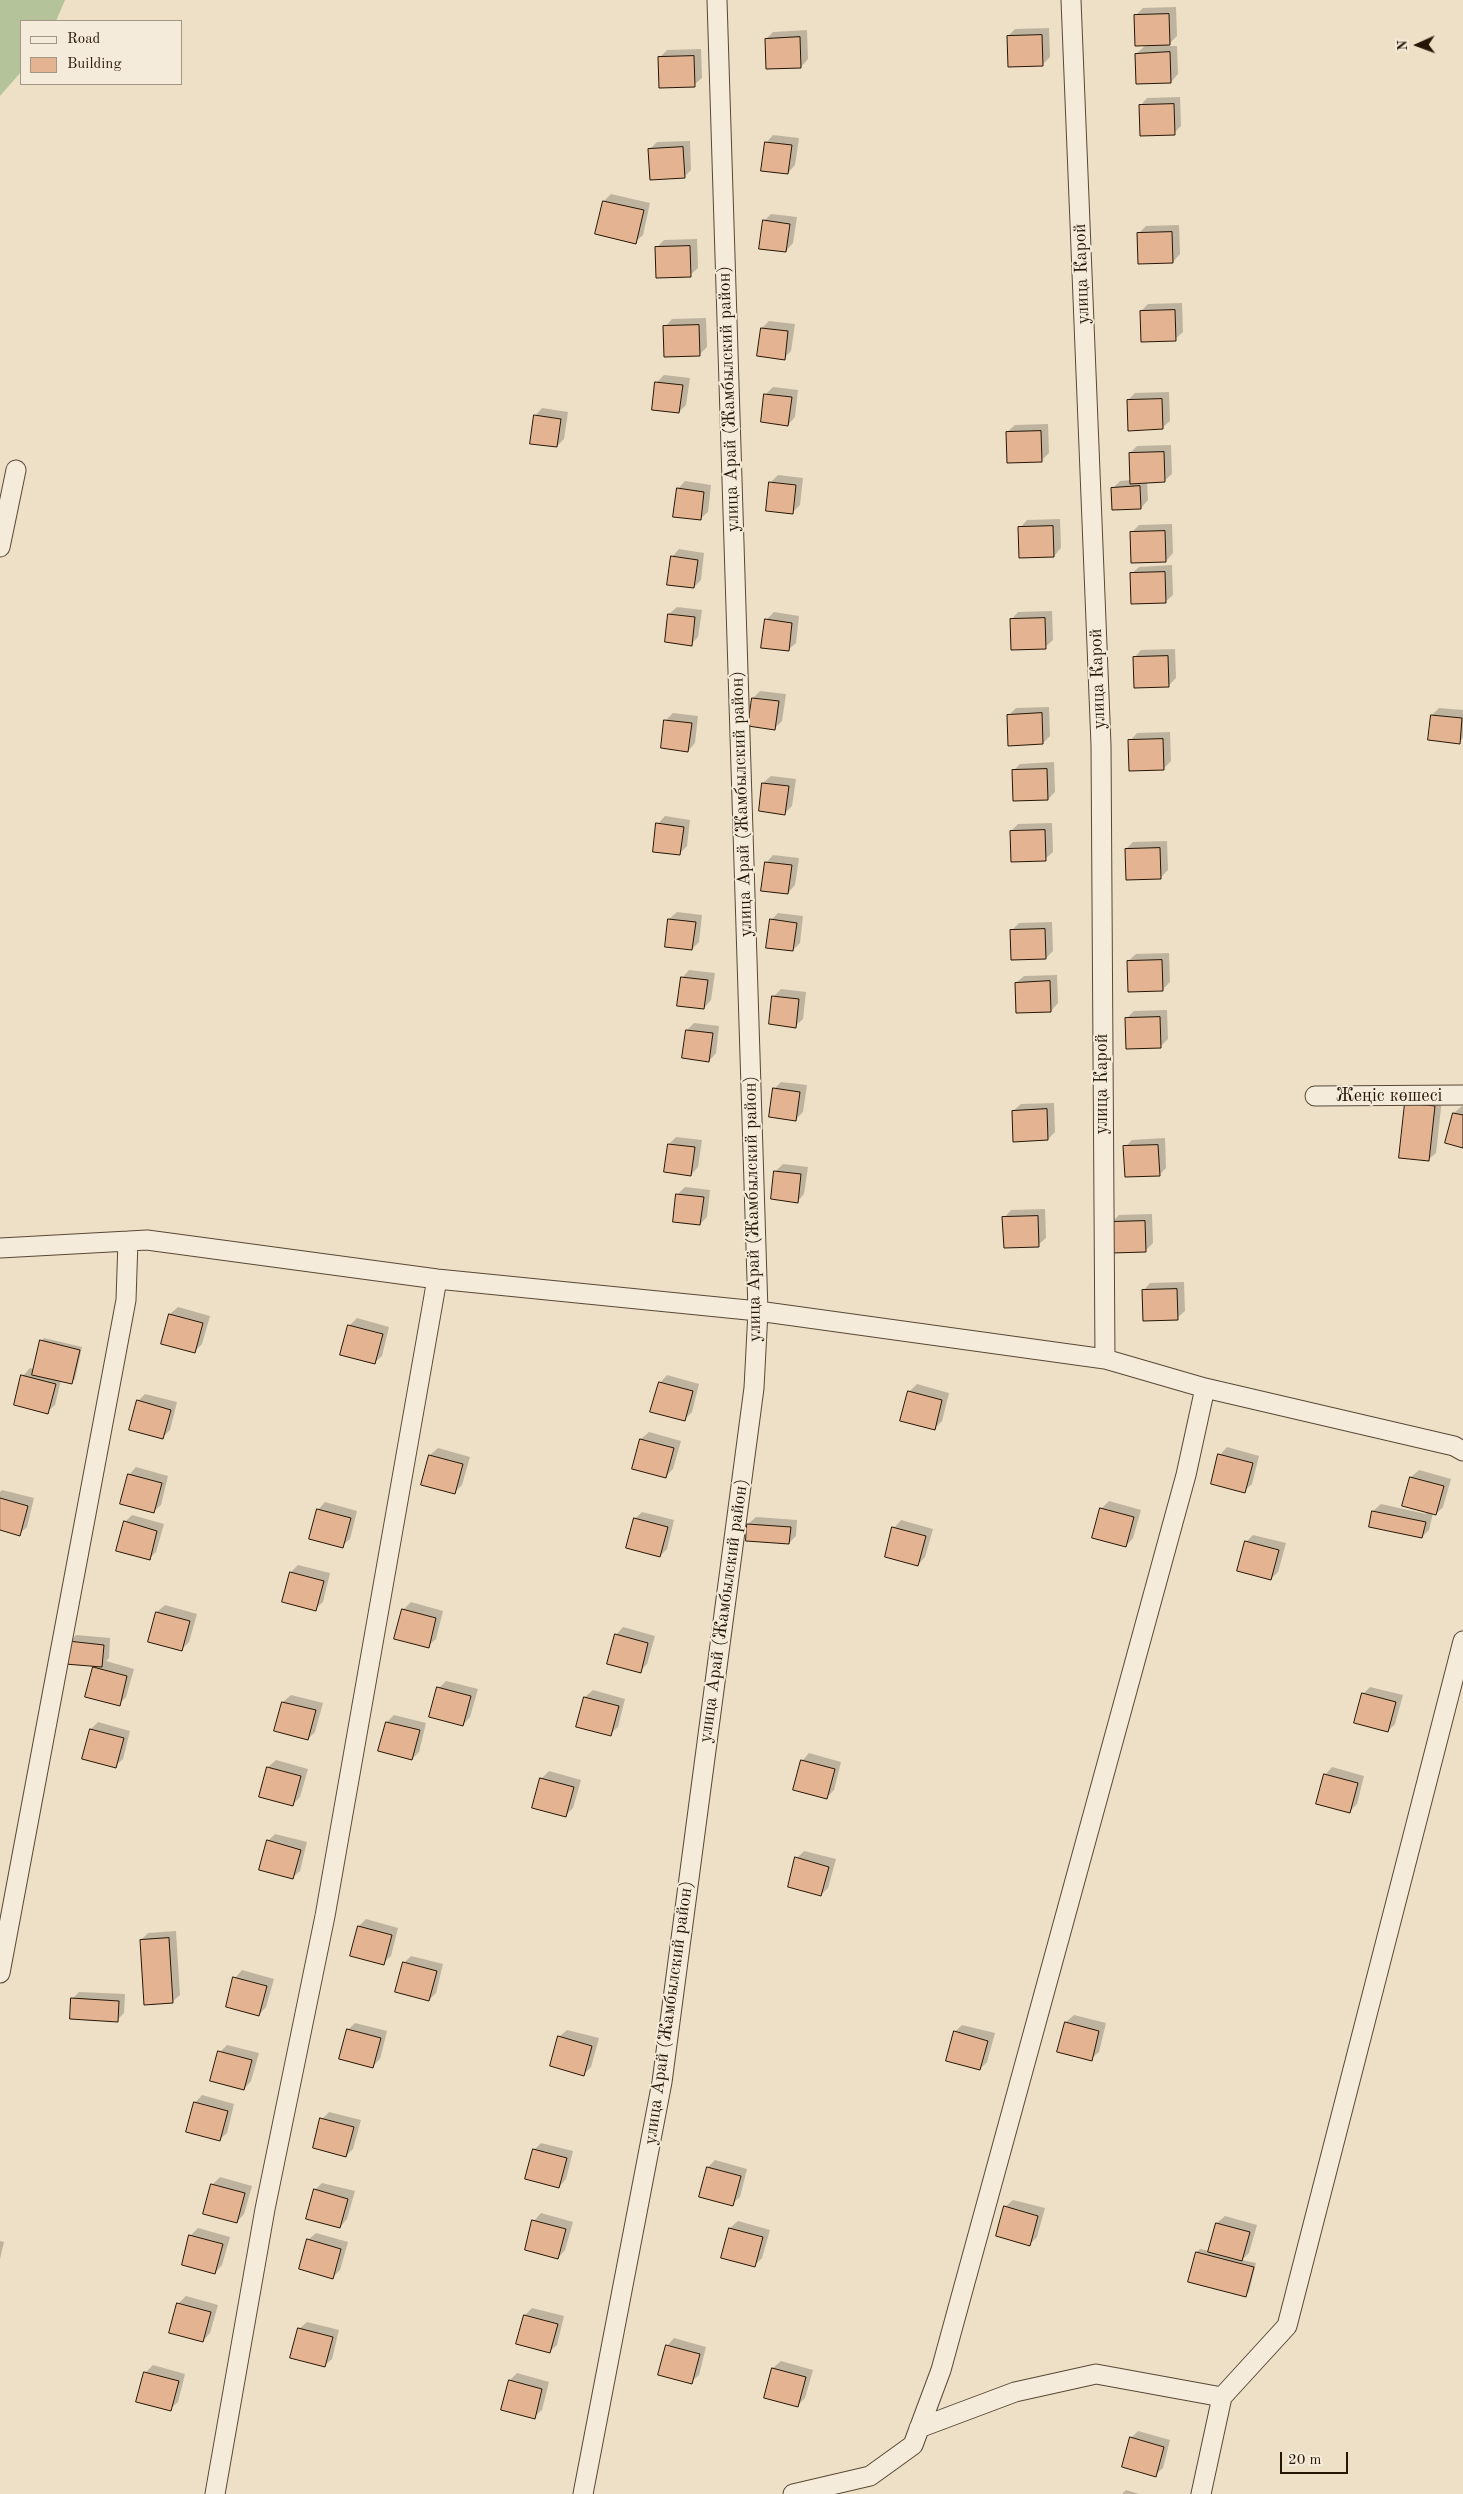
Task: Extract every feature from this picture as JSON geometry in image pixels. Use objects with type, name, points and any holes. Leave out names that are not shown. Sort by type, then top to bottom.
[{"type":"street","name":"улица Арай (Жамбылский район)","points":[[582,2494],[662,2082],[753,1398],[758,1311],[717,0]]},
{"type":"street","name":"улица Карой","points":[[1071,0],[1101,745],[1105,1359]]},
{"type":"street","points":[[0,547],[16,470]]},
{"type":"street","name":"Жеңіс көшесі","points":[[1315,1096],[1463,1095]]},
{"type":"street","points":[[0,1248],[146,1240],[436,1279],[758,1311],[1105,1359],[1205,1388],[1454,1446],[1463,1452]]},
{"type":"street","points":[[0,1973],[126,1300],[128,1241]]},
{"type":"street","points":[[215,2494],[265,2209],[324,1916],[436,1279]]},
{"type":"street","points":[[794,2494],[870,2476],[913,2445],[941,2370],[1186,1475],[1205,1388]]},
{"type":"street","points":[[1200,2494],[1222,2398],[1287,2326],[1463,1642]]},
{"type":"street","points":[[919,2428],[1015,2392],[1096,2374],[1222,2398]]},
{"type":"green space","points":[[0,0],[65,0],[56,20],[20,20],[20,73],[0,96]]},
{"type":"building","points":[[1169,14],[1170,45],[1135,46],[1134,15]]},
{"type":"building","points":[[1042,35],[1043,66],[1008,67],[1007,36]]},
{"type":"building","points":[[800,37],[801,68],[766,69],[765,39]]},
{"type":"building","points":[[1170,52],[1171,83],[1136,84],[1135,54]]},
{"type":"building","points":[[694,56],[695,87],[659,88],[658,57]]},
{"type":"building","points":[[1174,104],[1175,135],[1140,136],[1139,105]]},
{"type":"building","points":[[765,142],[792,145],[788,174],[761,171]]},
{"type":"building","points":[[683,147],[685,178],[650,180],[648,149]]},
{"type":"building","points":[[603,201],[644,210],[636,244],[595,234]]},
{"type":"building","points":[[763,220],[790,224],[786,252],[759,249]]},
{"type":"building","points":[[1172,232],[1173,263],[1138,264],[1137,233]]},
{"type":"building","points":[[690,246],[691,277],[656,278],[655,247]]},
{"type":"building","points":[[1175,310],[1176,341],[1141,342],[1140,311]]},
{"type":"building","points":[[699,325],[700,356],[664,357],[663,326]]},
{"type":"building","points":[[761,328],[788,331],[785,360],[757,356]]},
{"type":"building","points":[[655,382],[683,385],[679,413],[652,410]]},
{"type":"building","points":[[764,394],[792,397],[788,426],[761,422]]},
{"type":"building","points":[[1162,399],[1163,429],[1128,431],[1127,400]]},
{"type":"building","points":[[534,415],[561,419],[557,447],[530,444]]},
{"type":"building","points":[[1041,431],[1042,462],[1007,463],[1006,432]]},
{"type":"building","points":[[1164,452],[1165,482],[1130,484],[1129,453]]},
{"type":"building","points":[[769,482],[796,485],[793,514],[766,511]]},
{"type":"building","points":[[1140,486],[1141,509],[1112,510],[1111,488]]},
{"type":"building","points":[[677,488],[704,492],[701,520],[673,517]]},
{"type":"building","points":[[1053,526],[1054,557],[1019,558],[1018,527]]},
{"type":"building","points":[[1165,531],[1166,562],[1131,563],[1130,532]]},
{"type":"building","points":[[671,556],[698,560],[694,588],[667,585]]},
{"type":"building","points":[[1165,572],[1166,603],[1131,604],[1130,573]]},
{"type":"building","points":[[668,614],[695,617],[692,646],[665,642]]},
{"type":"building","points":[[1045,618],[1046,649],[1011,650],[1010,619]]},
{"type":"building","points":[[765,619],[792,623],[789,651],[761,648]]},
{"type":"building","points":[[1168,656],[1169,687],[1134,688],[1133,657]]},
{"type":"building","points":[[752,698],[779,701],[775,730],[748,726]]},
{"type":"building","points":[[1042,713],[1043,744],[1008,746],[1007,715]]},
{"type":"building","points":[[1431,715],[1462,718],[1460,744],[1428,740]]},
{"type":"building","points":[[664,720],[692,723],[688,752],[661,748]]},
{"type":"building","points":[[1163,739],[1164,770],[1129,771],[1128,740]]},
{"type":"building","points":[[1047,769],[1048,800],[1013,801],[1012,770]]},
{"type":"building","points":[[762,783],[789,786],[785,815],[759,811]]},
{"type":"building","points":[[656,823],[684,827],[680,855],[653,852]]},
{"type":"building","points":[[1045,830],[1046,861],[1011,862],[1010,831]]},
{"type":"building","points":[[1160,848],[1161,879],[1126,880],[1125,849]]},
{"type":"building","points":[[765,862],[792,865],[788,894],[761,891]]},
{"type":"building","points":[[668,919],[696,922],[692,950],[665,947]]},
{"type":"building","points":[[770,919],[797,923],[793,951],[766,948]]},
{"type":"building","points":[[1045,929],[1046,959],[1011,960],[1010,930]]},
{"type":"building","points":[[1162,960],[1163,991],[1128,992],[1127,961]]},
{"type":"building","points":[[681,977],[708,980],[704,1009],[677,1006]]},
{"type":"building","points":[[1050,981],[1051,1012],[1016,1013],[1015,983]]},
{"type":"building","points":[[772,996],[799,999],[796,1028],[769,1024]]},
{"type":"building","points":[[1160,1017],[1161,1048],[1126,1049],[1125,1018]]},
{"type":"building","points":[[686,1030],[713,1033],[709,1062],[682,1058]]},
{"type":"building","points":[[773,1088],[800,1092],[796,1121],[769,1117]]},
{"type":"building","points":[[1405,1103],[1435,1106],[1429,1161],[1399,1158]]},
{"type":"building","points":[[1047,1109],[1048,1140],[1013,1142],[1012,1111]]},
{"type":"building","points":[[1453,1113],[1463,1115],[1463,1148],[1445,1143]]},
{"type":"building","points":[[668,1144],[695,1147],[691,1176],[664,1172]]},
{"type":"building","points":[[1158,1145],[1160,1176],[1125,1177],[1123,1146]]},
{"type":"building","points":[[774,1171],[801,1174],[798,1203],[771,1199]]},
{"type":"building","points":[[676,1194],[704,1197],[700,1225],[673,1222]]},
{"type":"building","points":[[1038,1216],[1039,1247],[1004,1248],[1002,1217]]},
{"type":"building","points":[[1145,1221],[1146,1252],[1111,1253],[1110,1222]]},
{"type":"building","points":[[1177,1289],[1178,1320],[1143,1321],[1142,1290]]},
{"type":"building","points":[[169,1314],[203,1323],[195,1353],[161,1344]]},
{"type":"building","points":[[348,1325],[383,1334],[375,1364],[340,1355]]},
{"type":"building","points":[[40,1340],[80,1350],[72,1384],[32,1375]]},
{"type":"building","points":[[21,1375],[56,1384],[48,1414],[14,1405]]},
{"type":"building","points":[[659,1382],[693,1391],[685,1421],[650,1412]]},
{"type":"building","points":[[908,1391],[942,1400],[935,1430],[900,1421]]},
{"type":"building","points":[[137,1400],[171,1410],[163,1439],[129,1430]]},
{"type":"building","points":[[640,1439],[674,1448],[666,1478],[632,1469]]},
{"type":"building","points":[[1218,1454],[1253,1463],[1245,1493],[1211,1484]]},
{"type":"building","points":[[429,1455],[463,1464],[455,1494],[421,1485]]},
{"type":"building","points":[[128,1474],[162,1483],[154,1513],[120,1504]]},
{"type":"building","points":[[1410,1477],[1444,1486],[1436,1515],[1402,1506]]},
{"type":"building","points":[[0,1498],[28,1506],[20,1536],[0,1530]]},
{"type":"building","points":[[1100,1508],[1134,1517],[1126,1547],[1092,1538]]},
{"type":"building","points":[[317,1509],[351,1518],[343,1548],[309,1539]]},
{"type":"building","points":[[1372,1511],[1426,1522],[1422,1538],[1369,1527]]},
{"type":"building","points":[[634,1518],[668,1527],[660,1557],[626,1548]]},
{"type":"building","points":[[124,1521],[157,1531],[150,1560],[116,1551]]},
{"type":"building","points":[[747,1524],[791,1527],[789,1544],[746,1541]]},
{"type":"building","points":[[892,1527],[926,1536],[918,1566],[885,1557]]},
{"type":"building","points":[[1245,1541],[1279,1550],[1271,1580],[1237,1571]]},
{"type":"building","points":[[290,1572],[324,1581],[316,1611],[282,1602]]},
{"type":"building","points":[[402,1609],[436,1618],[429,1648],[394,1639]]},
{"type":"building","points":[[156,1612],[190,1621],[182,1651],[148,1642]]},
{"type":"building","points":[[615,1634],[648,1643],[641,1673],[607,1664]]},
{"type":"building","points":[[68,1641],[104,1645],[102,1667],[65,1664]]},
{"type":"building","points":[[93,1667],[127,1676],[120,1706],[85,1697]]},
{"type":"building","points":[[437,1687],[471,1696],[463,1726],[429,1717]]},
{"type":"building","points":[[1362,1693],[1396,1702],[1388,1732],[1354,1723]]},
{"type":"building","points":[[584,1697],[619,1706],[611,1736],[576,1727]]},
{"type":"building","points":[[282,1702],[316,1710],[308,1740],[274,1731]]},
{"type":"building","points":[[386,1722],[420,1730],[412,1760],[378,1751]]},
{"type":"building","points":[[90,1729],[124,1738],[116,1768],[82,1759]]},
{"type":"building","points":[[801,1760],[835,1769],[827,1799],[793,1790]]},
{"type":"building","points":[[267,1767],[301,1776],[293,1806],[259,1797]]},
{"type":"building","points":[[1324,1774],[1358,1783],[1350,1813],[1316,1804]]},
{"type":"building","points":[[540,1778],[574,1787],[566,1817],[532,1808]]},
{"type":"building","points":[[267,1840],[301,1850],[293,1879],[259,1870]]},
{"type":"building","points":[[795,1857],[829,1867],[821,1896],[788,1887]]},
{"type":"building","points":[[358,1926],[392,1935],[384,1965],[350,1956]]},
{"type":"building","points":[[169,1938],[173,2003],[144,2005],[140,1940]]},
{"type":"building","points":[[403,1962],[437,1971],[429,2001],[395,1992]]},
{"type":"building","points":[[233,1977],[267,1986],[259,2016],[226,2007]]},
{"type":"building","points":[[71,1998],[119,2001],[118,2022],[70,2019]]},
{"type":"building","points":[[1065,2022],[1099,2031],[1092,2061],[1057,2052]]},
{"type":"building","points":[[347,2029],[381,2038],[373,2068],[339,2059]]},
{"type":"building","points":[[954,2031],[988,2041],[980,2070],[946,2061]]},
{"type":"building","points":[[558,2036],[592,2046],[584,2076],[550,2066]]},
{"type":"building","points":[[218,2051],[252,2060],[244,2090],[210,2081]]},
{"type":"building","points":[[194,2102],[228,2111],[220,2141],[186,2132]]},
{"type":"building","points":[[320,2118],[354,2127],[346,2157],[313,2148]]},
{"type":"building","points":[[533,2149],[567,2158],[559,2188],[525,2179]]},
{"type":"building","points":[[707,2167],[741,2176],[733,2206],[699,2197]]},
{"type":"building","points":[[211,2184],[245,2193],[237,2223],[203,2214]]},
{"type":"building","points":[[314,2189],[348,2199],[340,2228],[306,2219]]},
{"type":"building","points":[[1004,2206],[1038,2216],[1030,2246],[996,2236]]},
{"type":"building","points":[[532,2220],[566,2229],[558,2259],[525,2250]]},
{"type":"building","points":[[1216,2223],[1250,2232],[1242,2261],[1208,2252]]},
{"type":"building","points":[[729,2228],[763,2237],[755,2267],[721,2258]]},
{"type":"building","points":[[189,2235],[223,2244],[215,2274],[182,2265]]},
{"type":"building","points":[[307,2239],[341,2249],[333,2279],[299,2269]]},
{"type":"building","points":[[1196,2252],[1254,2267],[1246,2297],[1188,2282]]},
{"type":"building","points":[[177,2303],[211,2312],[203,2342],[169,2333]]},
{"type":"building","points":[[524,2315],[558,2324],[550,2353],[516,2344]]},
{"type":"building","points":[[298,2328],[333,2337],[325,2367],[290,2358]]},
{"type":"building","points":[[666,2345],[700,2354],[692,2384],[658,2375]]},
{"type":"building","points":[[772,2368],[806,2377],[798,2407],[764,2398]]},
{"type":"building","points":[[144,2372],[179,2381],[171,2411],[136,2402]]},
{"type":"building","points":[[509,2380],[542,2389],[535,2419],[501,2410]]},
{"type":"building","points":[[1130,2437],[1164,2447],[1156,2477],[1122,2467]]}]
